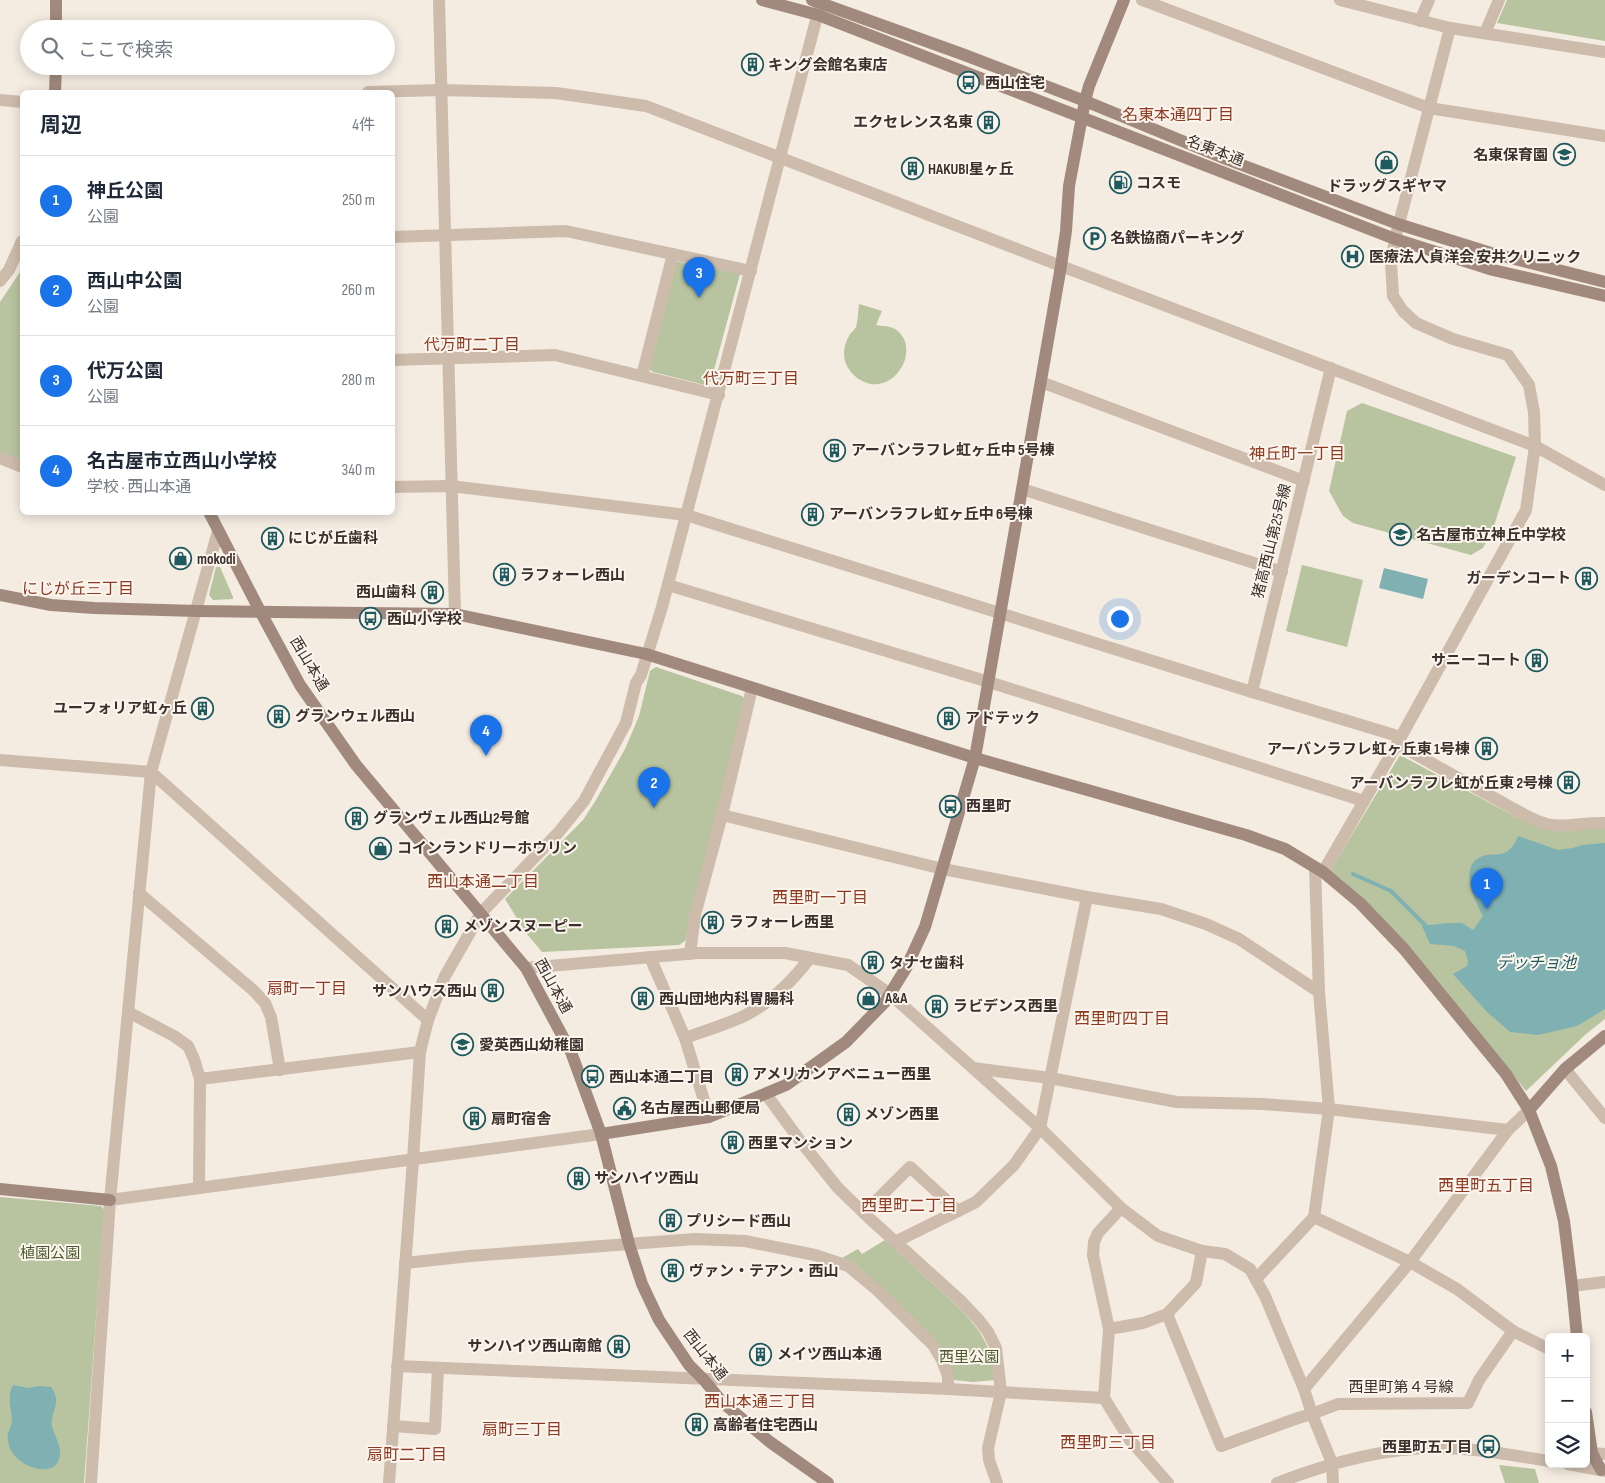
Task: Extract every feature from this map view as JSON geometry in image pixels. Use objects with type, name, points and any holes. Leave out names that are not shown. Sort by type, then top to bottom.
[{"type":"street","points":[[56,0],[56,20]]},
{"type":"street","points":[[439,0],[455,614]]},
{"type":"street","name":"名東本通","points":[[762,0],[818,4],[1085,101],[1226,159],[1398,224],[1491,253],[1605,282]]},
{"type":"street","points":[[0,1189],[110,1200],[601,1134],[709,1117],[786,1085],[846,1042],[885,1002],[906,968],[925,927],[975,758],[1061,266],[1069,186],[1085,101],[1089,86],[1124,0]]},
{"type":"street","points":[[1142,0],[1429,108],[1605,136]]},
{"type":"street","points":[[1340,0],[1354,2],[1450,28],[1605,52]]},
{"type":"street","points":[[1420,21],[1429,0]]},
{"type":"street","points":[[1485,33],[1499,0]]},
{"type":"street","points":[[389,1483],[420,1052],[428,1020],[445,976],[481,913],[558,833],[584,801],[626,723],[636,683],[641,675],[662,607],[719,395],[781,158],[818,4]]},
{"type":"street","name":"名東本通","points":[[818,4],[1082,117],[1395,239],[1493,270],[1605,296]]},
{"type":"street","points":[[1256,1279],[1314,1217],[1329,1109],[1319,992],[1319,870],[1364,801],[1526,510],[1535,446],[1534,412],[1529,385],[1508,355],[1453,339],[1416,323],[1403,311],[1393,296],[1391,263],[1398,224],[1450,28]]},
{"type":"street","points":[[56,75],[56,90]]},
{"type":"street","points":[[395,91],[441,90],[556,93],[646,106],[1535,446],[1605,485]]},
{"type":"street","points":[[0,100],[20,102]]},
{"type":"street","points":[[395,237],[566,231],[752,271]]},
{"type":"street","points":[[0,281],[9,270],[20,245]]},
{"type":"street","points":[[642,376],[673,254]]},
{"type":"street","points":[[395,360],[555,355],[719,395]]},
{"type":"street","name":"猪高西山第25号線","points":[[1252,692],[1331,368]]},
{"type":"street","points":[[1041,382],[1304,481]]},
{"type":"street","points":[[0,458],[20,466]]},
{"type":"street","points":[[395,487],[452,486],[686,515],[1252,692],[1399,740],[1525,815],[1537,820],[1552,825],[1605,823]]},
{"type":"street","points":[[1022,488],[1282,572]]},
{"type":"street","name":"西山本通","points":[[210,515],[300,685],[356,765],[526,968],[571,1052],[601,1134],[629,1244],[642,1284],[659,1320],[689,1365],[722,1402],[745,1422],[828,1483]]},
{"type":"street","points":[[91,1483],[110,1200],[151,772],[218,531]]},
{"type":"street","points":[[668,585],[989,682],[1364,801]]},
{"type":"street","points":[[0,594],[51,605],[77,607],[197,611],[455,614],[646,654],[975,758],[1285,849],[1319,870],[1360,903],[1404,949],[1506,1074],[1529,1110],[1551,1166],[1564,1221],[1577,1333]]},
{"type":"street","points":[[690,954],[695,915],[722,815],[752,688]]},
{"type":"street","points":[[0,760],[151,772],[428,1020]]},
{"type":"street","points":[[722,815],[943,869],[1087,897],[1161,909],[1206,924],[1239,939],[1319,992]]},
{"type":"street","points":[[139,893],[254,991],[265,1003],[271,1017],[280,1070]]},
{"type":"street","points":[[895,1242],[976,1202],[1014,1164],[1040,1128],[1087,897]]},
{"type":"street","points":[[526,968],[690,954],[785,953],[848,965],[890,994],[1040,1128],[1122,1208],[1158,1236],[1202,1250],[1225,1254],[1250,1269],[1265,1296],[1304,1390],[1332,1463],[1333,1483]]},
{"type":"street","points":[[650,957],[685,1038],[709,1117]]},
{"type":"street","points":[[685,1038],[744,1016],[774,995],[796,975],[810,958]]},
{"type":"street","points":[[128,1012],[157,1026],[188,1046],[194,1059],[200,1079],[199,1187]]},
{"type":"street","points":[[1304,1390],[1410,1262],[1508,1130],[1565,1070],[1605,1036]]},
{"type":"street","points":[[200,1079],[420,1052]]},
{"type":"street","points":[[973,1068],[1050,1078],[1177,1102],[1262,1104],[1329,1109],[1508,1130]]},
{"type":"street","points":[[1565,1070],[1605,1118]]},
{"type":"street","points":[[766,1094],[838,1188],[962,1302],[983,1326],[996,1348],[1001,1392],[988,1448],[989,1460],[996,1483]]},
{"type":"street","points":[[864,1213],[910,1167],[958,1211]]},
{"type":"street","points":[[1122,1208],[1098,1233],[1094,1242],[1093,1255],[1110,1329],[1104,1398],[1130,1440],[1168,1483]]},
{"type":"street","points":[[1314,1217],[1410,1262],[1457,1289],[1513,1331],[1545,1347]]},
{"type":"street","points":[[405,1263],[478,1255],[695,1239],[745,1241],[815,1255],[848,1266],[877,1290],[933,1344],[948,1376],[948,1389]]},
{"type":"street","points":[[1110,1329],[1142,1323],[1167,1314],[1196,1283],[1202,1250]]},
{"type":"street","points":[[1572,1286],[1605,1282]]},
{"type":"street","points":[[1167,1314],[1221,1446],[1312,1414]]},
{"type":"street","name":"西里町第４号線","points":[[1312,1414],[1338,1404],[1468,1402],[1479,1380],[1513,1331]]},
{"type":"street","points":[[398,1366],[948,1389],[1104,1398]]},
{"type":"street","points":[[393,1426],[435,1429],[438,1368]]},
{"type":"street","points":[[1589,1423],[1603,1470],[1590,1468]]},
{"type":"street","points":[[1277,1483],[1332,1463],[1387,1452],[1432,1448],[1479,1450],[1545,1460]]},
{"type":"green space","points":[[1507,0],[1605,0],[1605,41],[1497,23]]},
{"type":"green space","points":[[674,261],[740,274],[711,381],[705,385],[653,372],[649,369]]},
{"type":"green space","points":[[20,272],[20,460],[0,452],[0,302]]},
{"type":"green space","points":[[859,304],[882,311],[876,325],[895,329],[903,338],[906,349],[905,360],[900,371],[891,379],[881,384],[869,384],[856,377],[845,361],[846,342],[856,327]]},
{"type":"green space","points":[[1362,403],[1516,457],[1494,526],[1483,548],[1471,555],[1353,523],[1343,516],[1329,491],[1347,411]]},
{"type":"green space","points":[[1302,565],[1363,580],[1347,647],[1286,631]]},
{"type":"green space","points":[[216,567],[220,567],[233,599],[213,600],[209,595]]},
{"type":"green space","points":[[656,667],[742,696],[745,700],[685,941],[679,945],[542,952],[526,933],[505,899],[583,820],[625,749],[639,716],[650,671]]},
{"type":"green space","points":[[1400,755],[1518,818],[1605,828],[1605,1019],[1586,1034],[1526,1091],[1408,946],[1330,871]]},
{"type":"green space","name":"植園公園","points":[[0,1197],[101,1206],[104,1210],[84,1483],[0,1483]]},
{"type":"green space","name":"西里公園","points":[[885,1240],[955,1304],[975,1326],[989,1350],[995,1380],[973,1382],[954,1380],[878,1284],[855,1264],[842,1258],[858,1249],[862,1254]]},
{"type":"green space","points":[[1499,1465],[1535,1469],[1539,1483],[1505,1483]]},
{"type":"water","points":[[1384,568],[1428,579],[1423,599],[1379,588]]},
{"type":"water","name":"デッチョ池","points":[[1518,836],[1558,850],[1605,843],[1605,1009],[1577,1026],[1538,1035],[1510,1032],[1487,1012],[1453,974],[1467,966],[1468,961],[1465,951],[1454,946],[1430,944],[1422,926],[1462,923],[1473,930],[1483,916],[1471,887],[1470,871],[1472,864],[1483,856],[1504,853],[1509,850]]},
{"type":"water","points":[[13,1385],[29,1388],[39,1386],[51,1387],[54,1393],[56,1403],[52,1426],[60,1452],[58,1462],[53,1467],[45,1469],[26,1465],[11,1450],[8,1433],[12,1422],[10,1397]]},
{"type":"waterway","points":[[1353,874],[1391,891],[1426,926]]},
{"type":"place","name":"キング会館名東店","points":[[752,65]]},
{"type":"place","name":"西山住宅","points":[[969,83]]},
{"type":"place","name":"エクセレンス名東","points":[[989,122]]},
{"type":"place","name":"名東保育園","points":[[1564,155]]},
{"type":"place","name":"ドラッグスギヤマ","points":[[1387,163]]},
{"type":"place","name":"HAKUBI星ヶ丘","points":[[912,169]]},
{"type":"place","name":"コスモ","points":[[1120,183]]},
{"type":"place","name":"名鉄協商パーキング","points":[[1094,238]]},
{"type":"place","name":"医療法人貞洋会 安井クリニック","points":[[1353,257]]},
{"type":"place","name":"代万公園","points":[[699,298]]},
{"type":"place","name":"アーバンラフレ虹ヶ丘中 5号棟","points":[[835,450]]},
{"type":"place","name":"アーバンラフレ虹ヶ丘中 6号棟","points":[[813,514]]},
{"type":"place","name":"名古屋市立神丘中学校","points":[[1400,535]]},
{"type":"place","name":"にじが丘歯科","points":[[272,538]]},
{"type":"place","name":"mokodi","points":[[181,559]]},
{"type":"place","name":"ラフォーレ西山","points":[[504,575]]},
{"type":"place","name":"ガーデンコート","points":[[1587,578]]},
{"type":"place","name":"西山歯科","points":[[432,592]]},
{"type":"place","name":"西山小学校","points":[[371,619]]},
{"type":"place","name":"サニーコート","points":[[1537,660]]},
{"type":"place","name":"ユーフォリア虹ヶ丘","points":[[203,708]]},
{"type":"place","name":"グランウェル西山","points":[[279,716]]},
{"type":"place","name":"アドテック","points":[[949,718]]},
{"type":"place","name":"アーバンラフレ虹ヶ丘東 1号棟","points":[[1486,749]]},
{"type":"place","name":"名古屋市立西山小学校","points":[[486,756]]},
{"type":"place","name":"アーバンラフレ虹が丘東 2号棟","points":[[1569,783]]},
{"type":"place","name":"西里町","points":[[950,806]]},
{"type":"place","name":"西山中公園","points":[[654,808]]},
{"type":"place","name":"グランヴェル西山2号館","points":[[357,818]]},
{"type":"place","name":"コインランドリーホウリン","points":[[381,848]]},
{"type":"place","name":"神丘公園","points":[[1487,909]]},
{"type":"place","name":"ラフォーレ西里","points":[[713,922]]},
{"type":"place","name":"メゾンスヌーピー","points":[[447,926]]},
{"type":"place","name":"タナセ歯科","points":[[873,963]]},
{"type":"place","name":"サンハウス西山","points":[[493,991]]},
{"type":"place","name":"A&A","points":[[869,998]]},
{"type":"place","name":"西山団地内科胃腸科","points":[[643,999]]},
{"type":"place","name":"ラビデンス西里","points":[[937,1006]]},
{"type":"place","name":"愛英西山幼稚園","points":[[463,1045]]},
{"type":"place","name":"アメリカンアベニュー西里","points":[[736,1074]]},
{"type":"place","name":"西山本通二丁目","points":[[593,1077]]},
{"type":"place","name":"名古屋西山郵便局","points":[[624,1108]]},
{"type":"place","name":"メゾン西里","points":[[848,1114]]},
{"type":"place","name":"扇町宿舎","points":[[475,1119]]},
{"type":"place","name":"西里マンション","points":[[732,1143]]},
{"type":"place","name":"サンハイツ西山","points":[[578,1178]]},
{"type":"place","name":"プリシード西山","points":[[670,1221]]},
{"type":"place","name":"ヴァン・テアン・西山","points":[[673,1271]]},
{"type":"place","name":"サンハイツ西山南館","points":[[618,1346]]},
{"type":"place","name":"メイツ西山本通","points":[[761,1354]]},
{"type":"place","name":"高齢者住宅西山","points":[[697,1425]]},
{"type":"place","name":"西里町五丁目","points":[[1488,1447]]},
{"type":"district","name":"名東本通四丁目","points":[[1178,115]]},
{"type":"district","name":"代万町二丁目","points":[[472,345]]},
{"type":"district","name":"代万町三丁目","points":[[751,379]]},
{"type":"district","name":"神丘町一丁目","points":[[1297,454]]},
{"type":"district","name":"にじが丘三丁目","points":[[78,589]]},
{"type":"district","name":"西山本通二丁目","points":[[483,882]]},
{"type":"district","name":"西里町一丁目","points":[[820,898]]},
{"type":"district","name":"扇町一丁目","points":[[307,989]]},
{"type":"district","name":"西里町四丁目","points":[[1122,1019]]},
{"type":"district","name":"西里町五丁目","points":[[1486,1186]]},
{"type":"district","name":"西里町二丁目","points":[[909,1206]]},
{"type":"district","name":"西山本通三丁目","points":[[760,1402]]},
{"type":"district","name":"扇町三丁目","points":[[522,1430]]},
{"type":"district","name":"西里町三丁目","points":[[1108,1443]]},
{"type":"district","name":"扇町二丁目","points":[[407,1455]]}]
